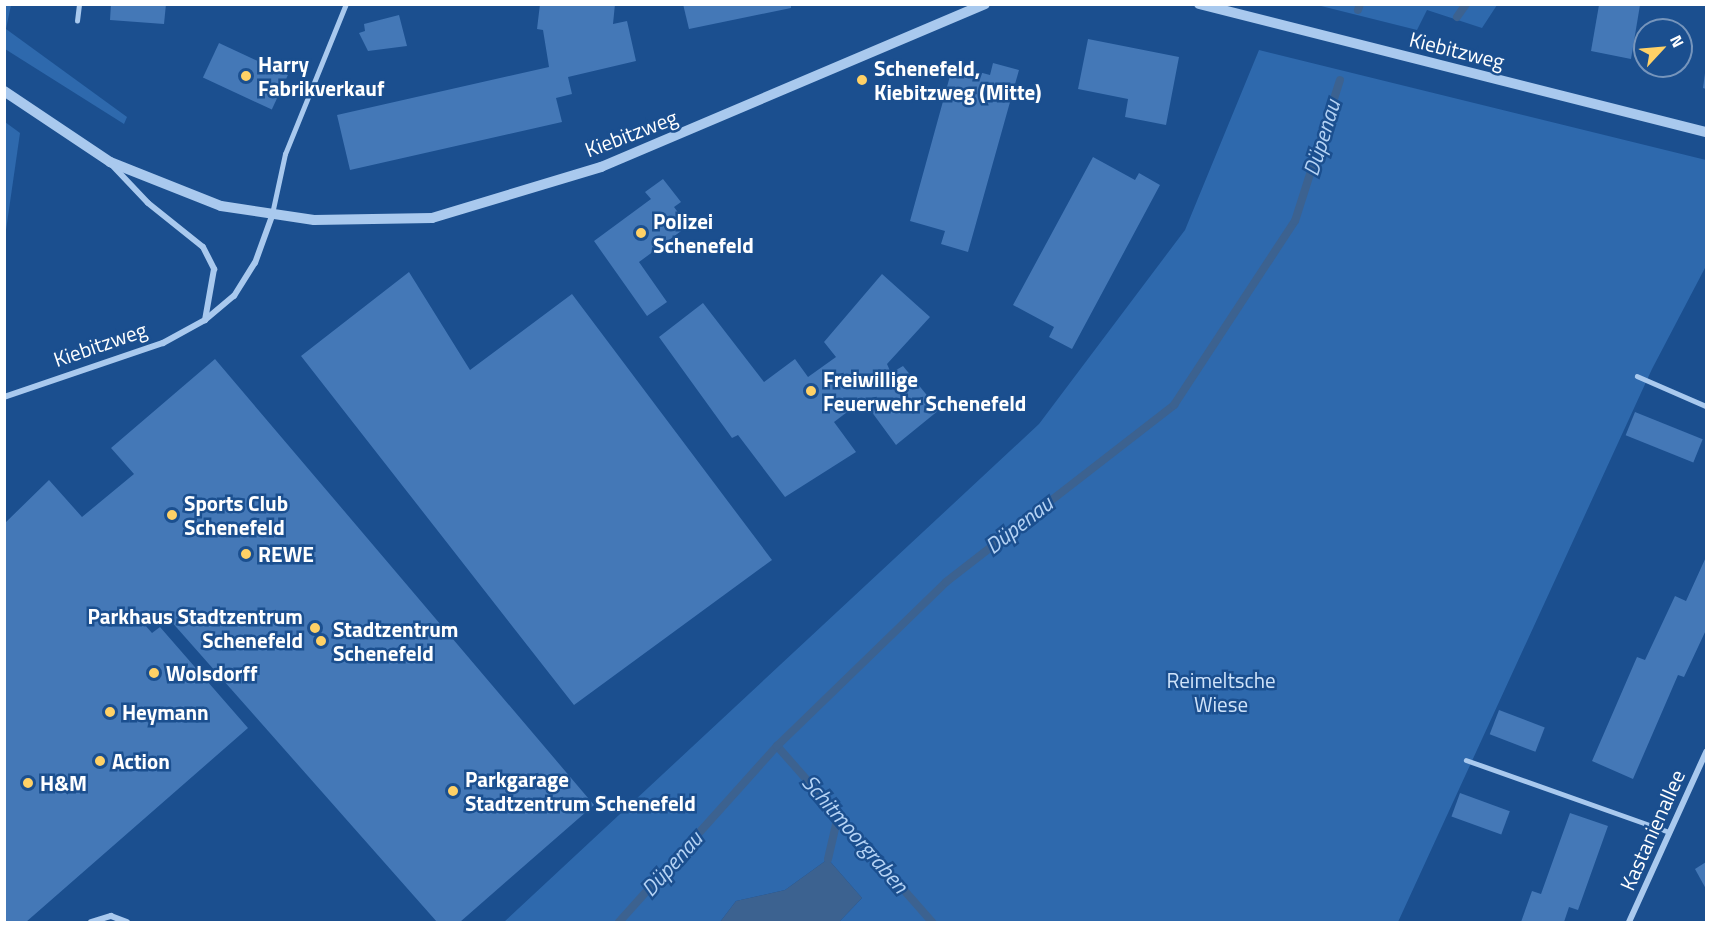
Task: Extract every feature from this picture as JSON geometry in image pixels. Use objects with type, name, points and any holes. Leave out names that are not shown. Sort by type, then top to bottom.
[{"type":"street","name":"Kiebitzweg","points":[[4,91],[110,162],[170,189],[272,216],[432,218],[489,205],[679,135],[985,4]]},
{"type":"street","name":"Kiebitzweg","points":[[1199,4],[1707,132]]},
{"type":"street","name":"Kiebitzweg","points":[[110,162],[148,203],[203,247],[214,269],[205,320]]},
{"type":"street","name":"Kiebitzweg","points":[[4,397],[163,344],[205,320],[234,296],[255,262],[272,216]]},
{"type":"street","name":"Kastanienallee","points":[[1629,922],[1667,831],[1707,752]]},
{"type":"street","points":[[91,922],[111,916],[127,922]]},
{"type":"lane","points":[[78,21],[79,4]]},
{"type":"lane","points":[[272,216],[285,154],[346,4]]},
{"type":"lane","points":[[1637,376],[1707,406]]},
{"type":"lane","points":[[1466,760],[1667,831]]},
{"type":"green space","points":[[1497,4],[1482,28],[1427,10],[1417,30],[1317,5]]},
{"type":"green space","points":[[4,5],[11,5],[6,29],[127,117],[124,124],[5,49]]},
{"type":"green space","name":"Reimeltsche Wiese","points":[[1259,50],[1706,160],[1706,266],[1652,369],[1398,922],[839,922],[862,898],[828,859],[785,890],[736,901],[720,922],[504,922],[1039,424],[1185,230]]},
{"type":"green space","points":[[5,122],[20,133],[5,237]]},
{"type":"shaded area","points":[[828,859],[862,898],[839,922],[720,922],[736,901],[785,890]]},
{"type":"building","points":[[111,4],[166,4],[164,24],[110,20]]},
{"type":"building","points":[[540,4],[615,4],[613,24],[627,21],[636,61],[568,77],[572,94],[556,98],[562,122],[350,170],[337,115],[549,67],[543,30],[537,29]]},
{"type":"building","points":[[683,4],[791,4],[791,8],[689,29]]},
{"type":"building","points":[[1599,5],[1640,5],[1638,18],[1633,18],[1631,59],[1591,51]]},
{"type":"building","points":[[399,15],[407,46],[368,51],[359,33],[365,31],[364,24]]},
{"type":"building","points":[[1088,39],[1179,57],[1166,125],[1125,117],[1128,99],[1078,89]]},
{"type":"building","name":"Harry Fabrikverkauf","points":[[219,43],[288,75],[272,110],[203,77]]},
{"type":"building","points":[[993,63],[1019,70],[968,252],[941,244],[945,231],[910,221],[953,65],[990,75]]},
{"type":"building","points":[[1706,74],[1706,89],[1703,88]]},
{"type":"building","points":[[1093,157],[1135,180],[1139,173],[1160,185],[1072,349],[1049,337],[1054,327],[1013,305]]},
{"type":"building","name":"Polizei Schenefeld","points":[[663,179],[681,202],[674,207],[688,226],[639,262],[667,302],[647,316],[594,241],[651,199],[645,192]]},
{"type":"building","points":[[409,272],[470,370],[572,294],[772,560],[574,705],[301,356]]},
{"type":"building","name":"Freiwillige Feuerwehr Schenefeld","points":[[882,274],[930,317],[887,364],[891,373],[903,366],[939,410],[896,445],[863,400],[834,422],[856,452],[785,497],[738,435],[732,438],[659,337],[703,303],[764,382],[795,359],[808,377],[836,357],[824,342]]},
{"type":"building","name":"Stadtzentrum Schenefeld","points":[[215,359],[594,805],[460,922],[437,922],[162,611],[145,625],[152,633],[160,627],[248,728],[26,922],[4,922],[4,524],[49,480],[82,517],[134,474],[111,448]]},
{"type":"building","points":[[1635,412],[1703,439],[1693,463],[1626,435]]},
{"type":"building","points":[[1706,557],[1706,630],[1684,677],[1678,675],[1633,779],[1592,761],[1637,657],[1645,660],[1675,596],[1686,601]]},
{"type":"building","points":[[1499,710],[1545,728],[1535,752],[1490,734]]},
{"type":"building","points":[[1460,793],[1510,811],[1501,835],[1451,816]]},
{"type":"building","points":[[1570,813],[1608,826],[1578,910],[1569,907],[1564,922],[1521,922],[1532,891],[1541,894]]},
{"type":"building","points":[[1706,862],[1706,889],[1695,869]]},
{"type":"waterway","name":"Düpenau","points":[[1358,10],[1360,4]]},
{"type":"waterway","points":[[1457,17],[1466,4]]},
{"type":"waterway","name":"Düpenau","points":[[619,922],[777,746],[946,582],[1174,405],[1295,221],[1340,80]]},
{"type":"waterway","name":"Schitmoorgraben","points":[[777,746],[932,922]]},
{"type":"waterway","points":[[828,859],[838,816]]},
{"type":"place","name":"Harry Fabrikverkauf","points":[[246,76]]},
{"type":"place","name":"Schenefeld, Kiebitzweg (Mitte)","points":[[862,80]]},
{"type":"place","name":"Polizei Schenefeld","points":[[641,233]]},
{"type":"place","name":"Freiwillige Feuerwehr Schenefeld","points":[[811,391]]},
{"type":"place","name":"Sports Club Schenefeld","points":[[172,515]]},
{"type":"place","name":"REWE","points":[[246,554]]},
{"type":"place","name":"Parkhaus Stadtzentrum Schenefeld","points":[[315,628]]},
{"type":"place","name":"Stadtzentrum Schenefeld","points":[[321,641]]},
{"type":"place","name":"Wolsdorff","points":[[154,673]]},
{"type":"place","name":"Heymann","points":[[110,712]]},
{"type":"place","name":"Action","points":[[100,761]]},
{"type":"place","name":"H&M","points":[[28,783]]},
{"type":"place","name":"Parkgarage Stadtzentrum Schenefeld","points":[[453,791]]}]
